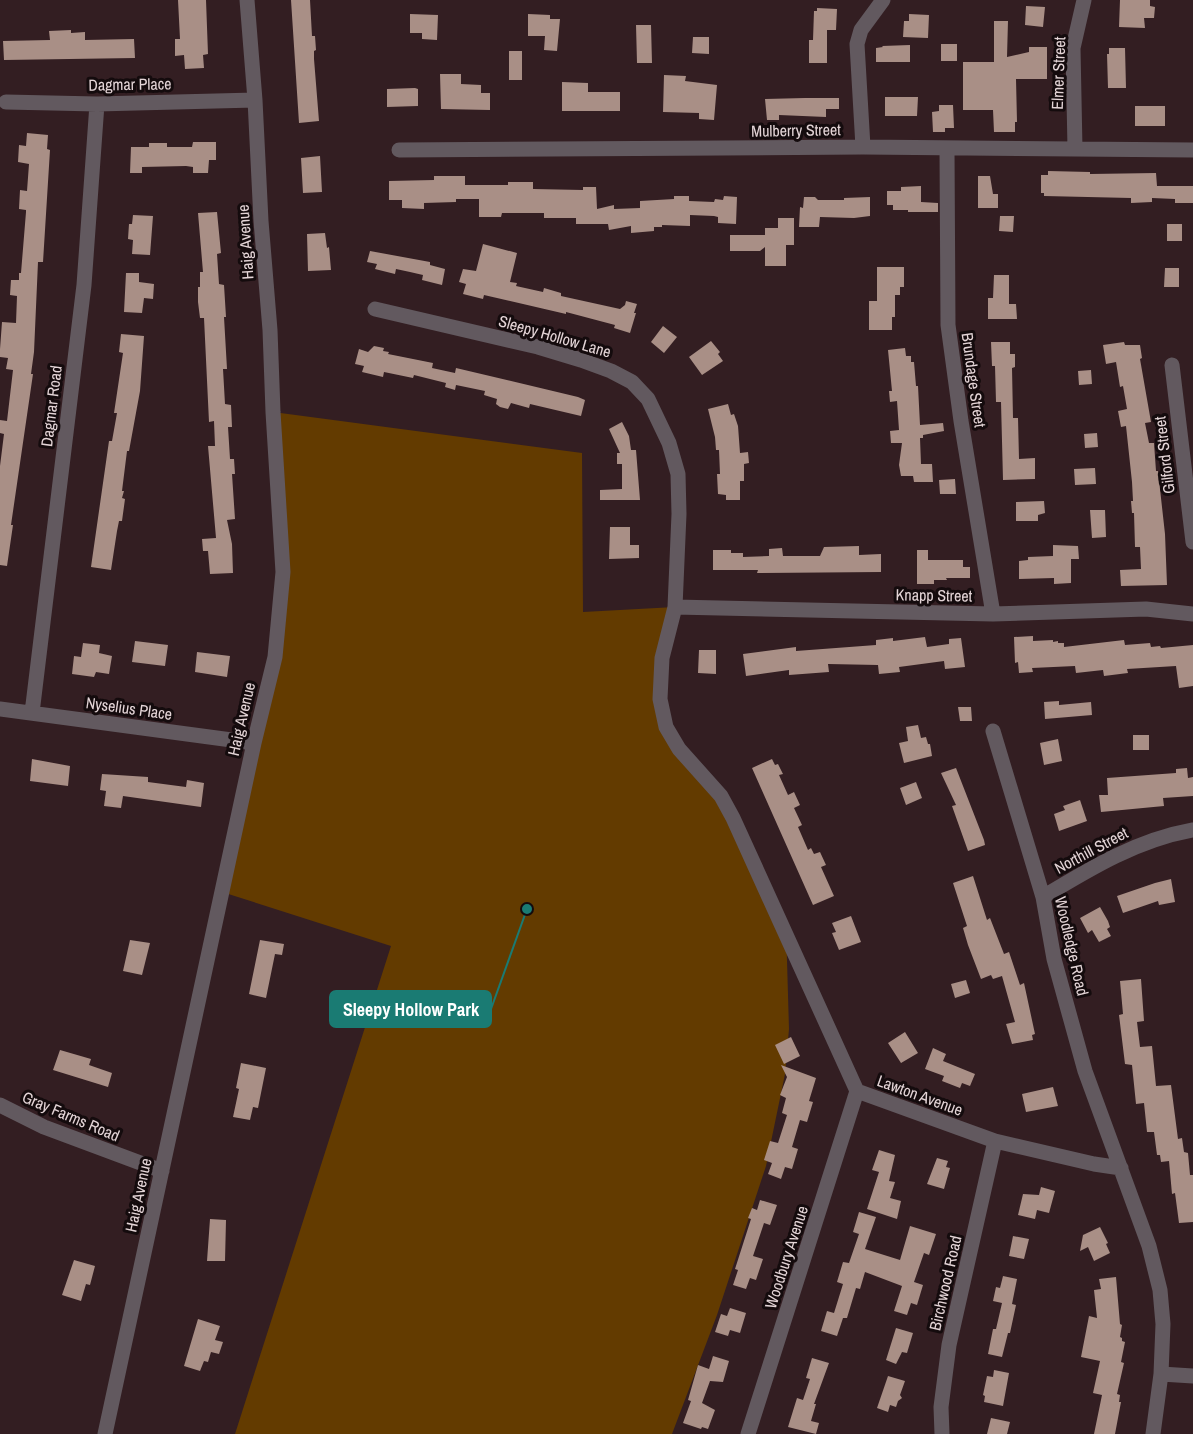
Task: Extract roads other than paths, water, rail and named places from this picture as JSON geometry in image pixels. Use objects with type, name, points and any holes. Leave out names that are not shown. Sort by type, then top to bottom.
[{"type":"street","name":"Haig Avenue","points":[[105,1434],[274,657],[283,572],[270,330],[247,0]]},
{"type":"street","points":[[863,147],[857,44],[861,30],[883,0]]},
{"type":"street","name":"Elmer Street","points":[[1075,149],[1074,48],[1084,0]]},
{"type":"street","name":"Dagmar Place","points":[[6,102],[97,104],[255,100]]},
{"type":"street","name":"Dagmar Road","points":[[32,713],[84,285],[97,104]]},
{"type":"street","name":"Mulberry Street","points":[[399,150],[863,147],[1193,150]]},
{"type":"street","name":"Brundage Street","points":[[947,149],[948,325],[993,614]]},
{"type":"street","name":"Sleepy Hollow Lane","points":[[375,309],[538,347],[611,371],[632,382],[648,399],[669,443],[678,474],[679,514],[675,608]]},
{"type":"street","name":"Gilford Street","points":[[1172,365],[1193,542]]},
{"type":"street","name":"Knapp Street","points":[[675,608],[993,614],[1146,609],[1193,614]]},
{"type":"street","name":"Lawton Avenue","points":[[675,608],[662,658],[660,699],[666,727],[679,749],[721,796],[733,818],[857,1091],[994,1141],[1121,1168]]},
{"type":"street","name":"Nyselius Place","points":[[0,709],[254,742]]},
{"type":"street","name":"Woodledge Road","points":[[993,732],[1043,897],[1054,959],[1085,1071],[1121,1168]]},
{"type":"street","name":"Northill Street","points":[[1043,897],[1092,867],[1124,851],[1150,841],[1193,830]]},
{"type":"street","name":"Woodbury Avenue","points":[[747,1434],[857,1091]]},
{"type":"street","name":"Gray Farms Road","points":[[0,1105],[44,1127],[162,1171]]},
{"type":"street","name":"Birchwood Road","points":[[942,1434],[941,1407],[949,1345],[994,1141]]},
{"type":"street","points":[[1121,1168],[1149,1246],[1160,1290],[1163,1324],[1161,1374],[1153,1434]]},
{"type":"street","points":[[1161,1374],[1193,1376]]},
{"type":"place","name":"Sleepy Hollow Park","points":[[527,909]]}]
